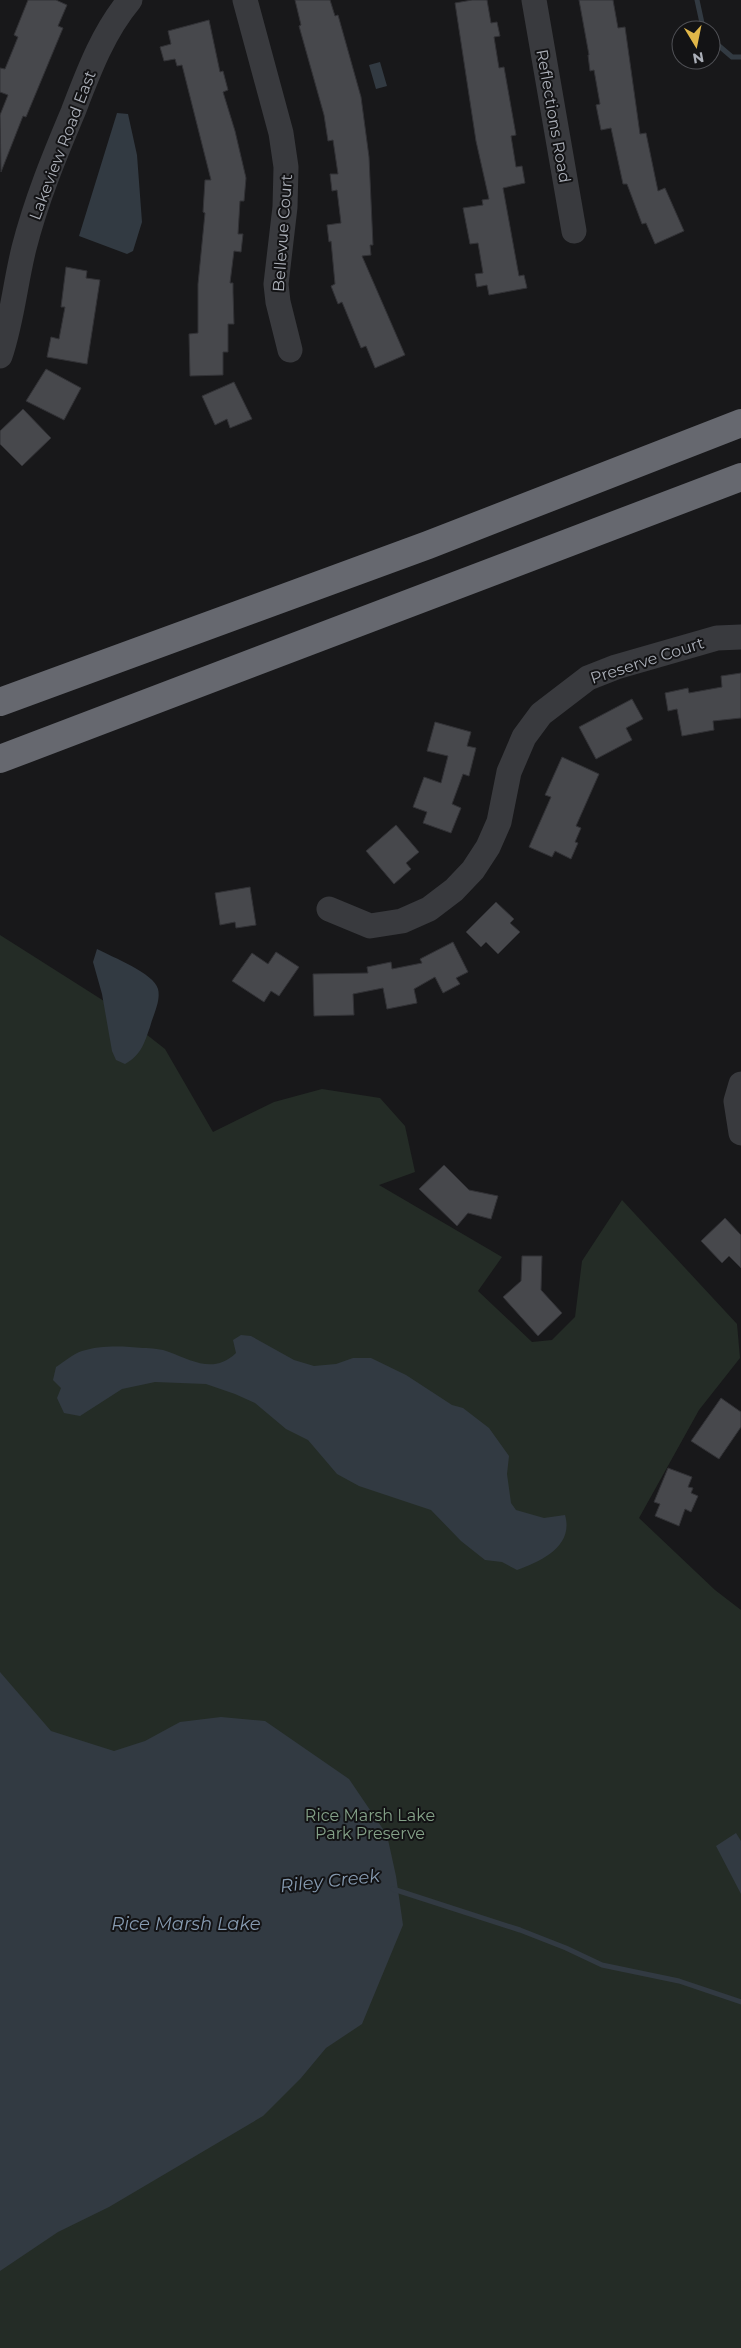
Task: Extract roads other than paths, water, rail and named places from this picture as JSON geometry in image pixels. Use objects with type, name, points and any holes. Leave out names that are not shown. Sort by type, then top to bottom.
[{"type":"highway","points":[[708,436],[741,417]]},
{"type":"highway","points":[[0,702],[428,545],[741,423]]},
{"type":"highway","points":[[0,759],[741,477]]},
{"type":"street","name":"Lakeview Road East","points":[[0,356],[8,334],[24,249],[44,183],[90,69],[106,37],[130,0]]},
{"type":"street","name":"Bellevue Court","points":[[245,0],[281,133],[286,167],[285,207],[276,284],[278,302],[290,350]]},
{"type":"street","name":"Reflections Road","points":[[534,0],[574,231]]},
{"type":"street","name":"Preserve Court","points":[[329,908],[370,926],[402,921],[429,909],[454,890],[473,870],[488,847],[499,822],[509,772],[524,737],[541,714],[588,678],[616,667],[717,638],[741,637]]},
{"type":"street","points":[[741,1084],[736,1101],[741,1133]]},
{"type":"water","points":[[380,62],[387,86],[376,89],[369,65]]},
{"type":"water","points":[[117,113],[128,114],[137,155],[142,222],[133,251],[127,254],[79,236]]},
{"type":"water","points":[[97,949],[141,971],[155,983],[158,989],[158,1003],[144,1044],[135,1057],[125,1064],[116,1060],[112,1051],[102,994],[93,962]]},
{"type":"water","points":[[241,1335],[251,1336],[294,1360],[314,1366],[336,1364],[353,1358],[371,1358],[406,1375],[452,1405],[463,1408],[489,1428],[509,1456],[507,1474],[511,1503],[516,1510],[544,1518],[565,1515],[567,1526],[560,1544],[546,1557],[517,1570],[502,1562],[485,1560],[461,1541],[431,1510],[359,1486],[337,1474],[308,1440],[286,1429],[255,1403],[206,1384],[155,1382],[122,1389],[80,1416],[64,1413],[57,1398],[61,1388],[53,1380],[56,1367],[82,1351],[112,1346],[153,1348],[195,1362],[211,1364],[220,1363],[236,1353],[233,1340]]},
{"type":"water","name":"Rice Marsh Lake","points":[[0,1672],[51,1731],[114,1751],[145,1741],[180,1722],[221,1717],[265,1721],[349,1779],[387,1835],[396,1876],[403,1925],[362,2024],[326,2048],[301,2078],[263,2116],[109,2207],[58,2232],[0,2271]]},
{"type":"water","points":[[736,1833],[741,1841],[741,1894],[716,1846]]},
{"type":"waterway","points":[[697,0],[701,20]]},
{"type":"waterway","points":[[721,48],[732,57],[741,57]]},
{"type":"waterway","name":"Riley Creek","points":[[393,1889],[520,1930],[566,1948],[602,1965],[679,1981],[741,2002]]},
{"type":"park label","name":"Rice Marsh Lake Park Preserve","points":[[370,1824]]}]
